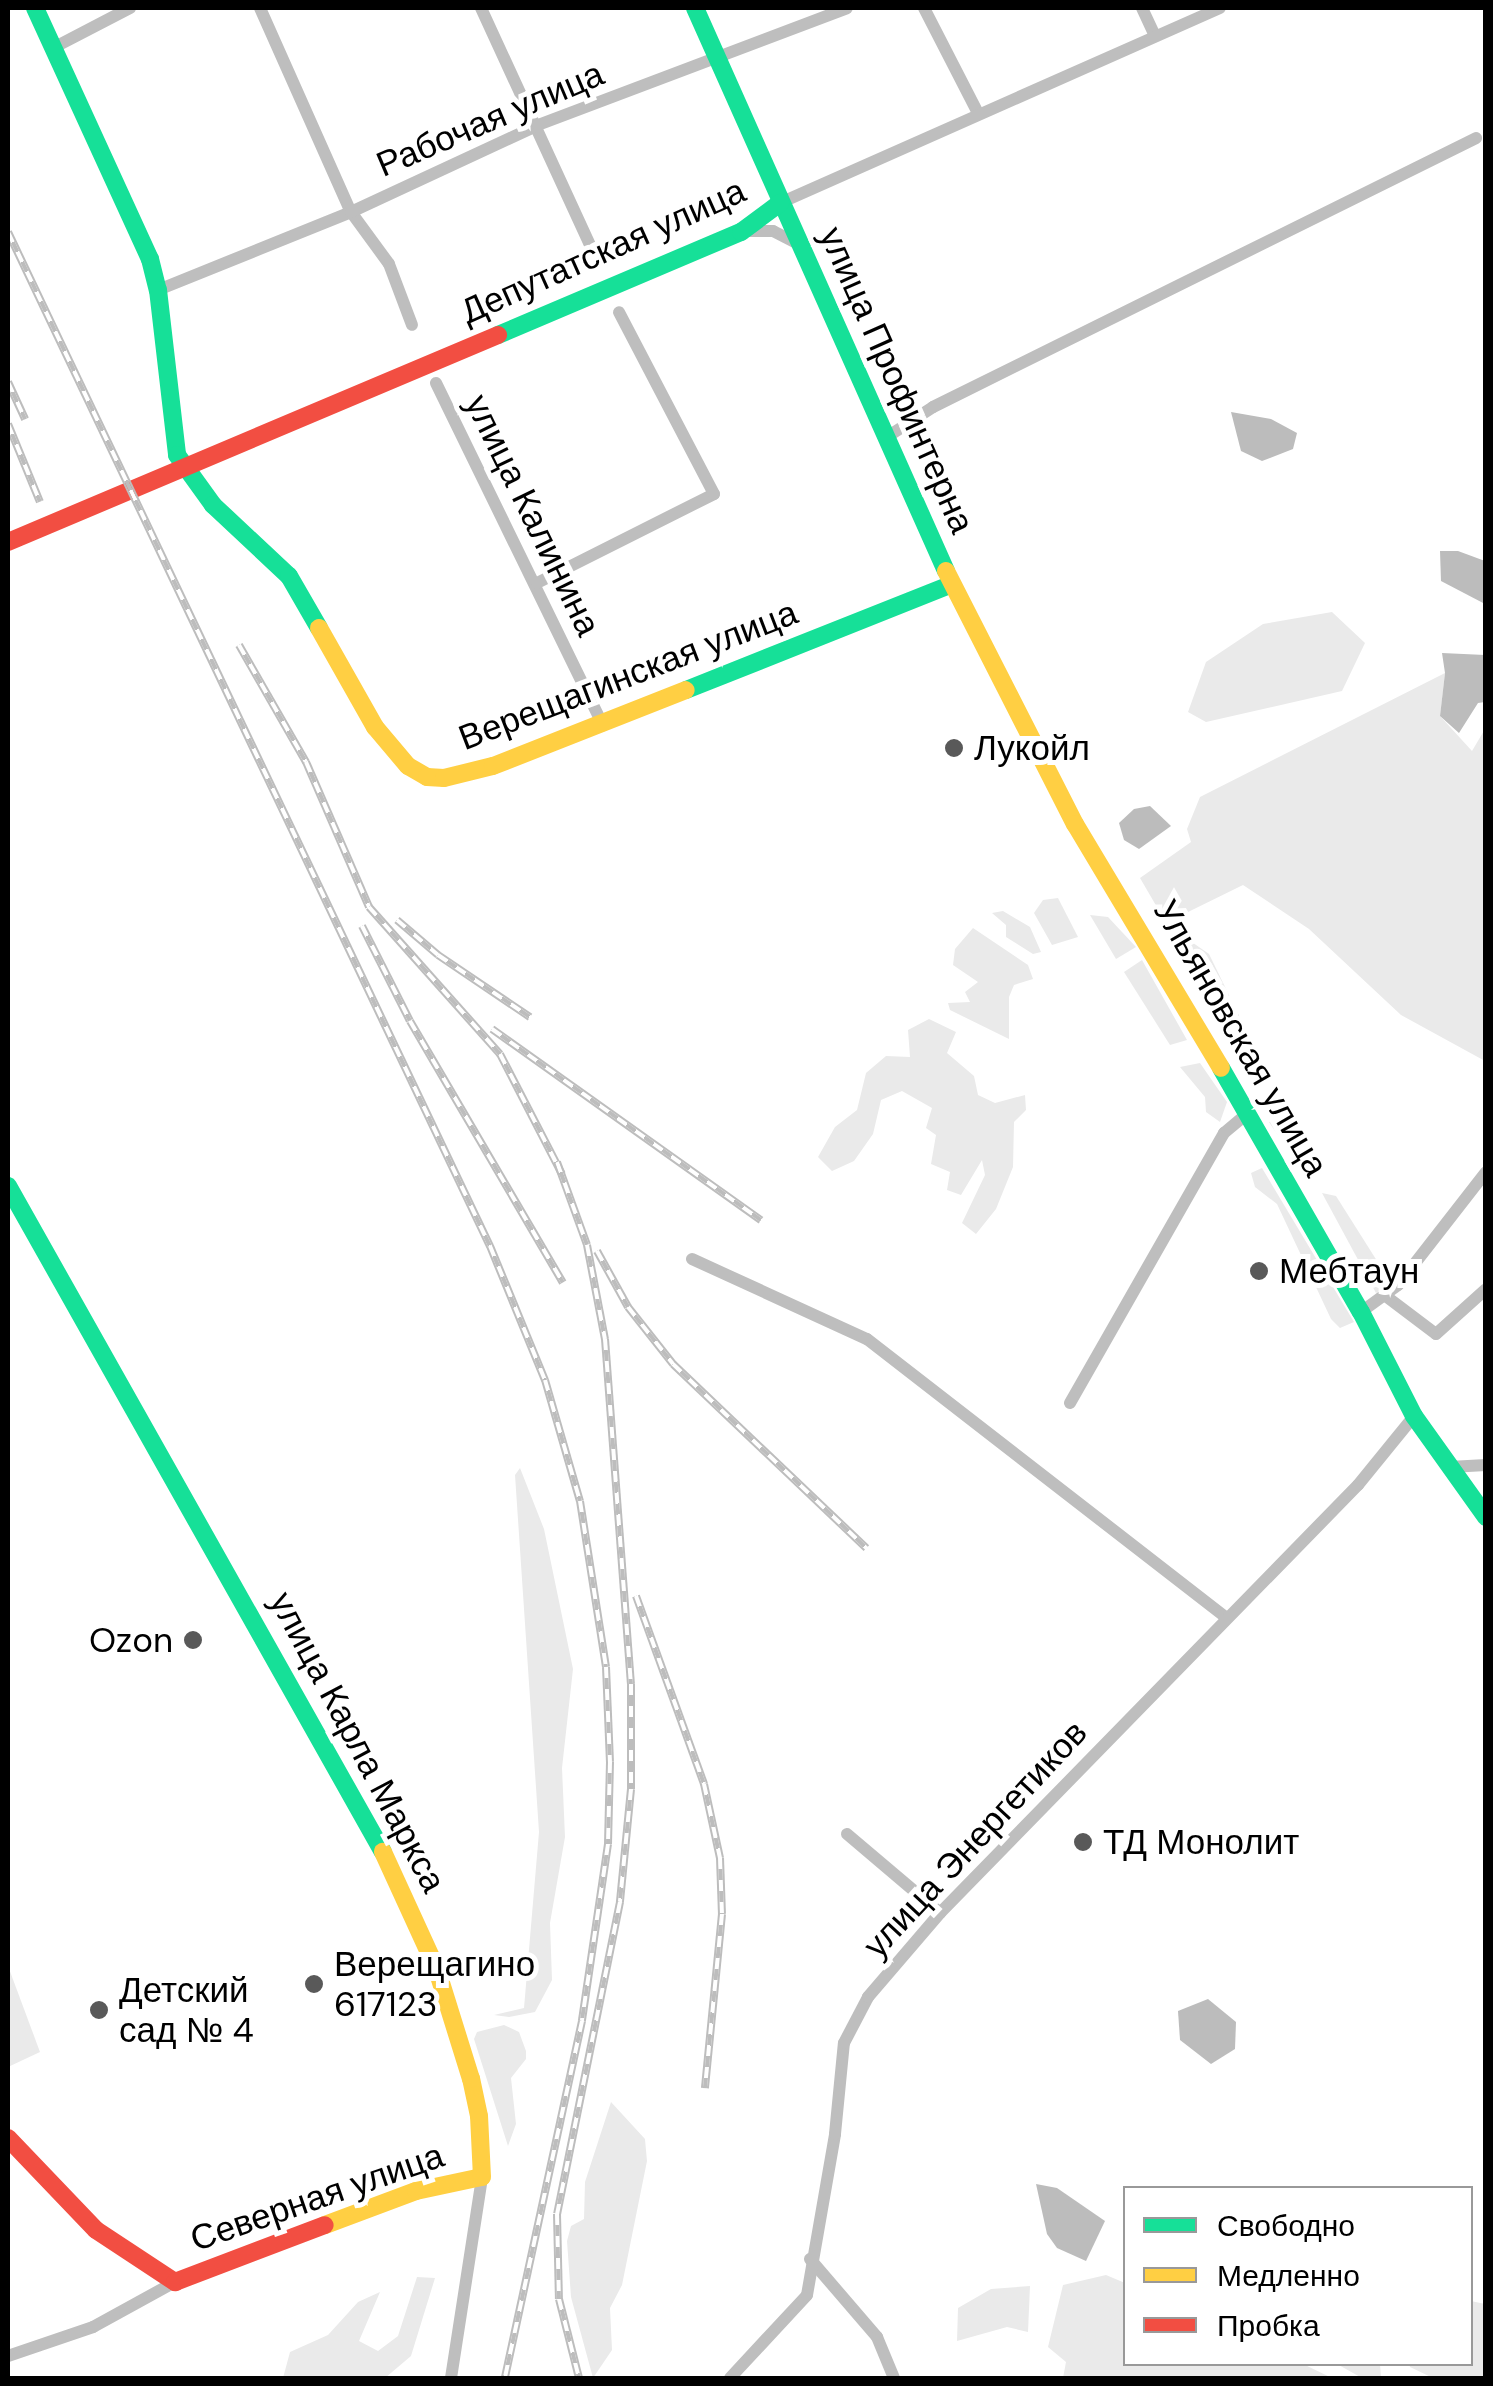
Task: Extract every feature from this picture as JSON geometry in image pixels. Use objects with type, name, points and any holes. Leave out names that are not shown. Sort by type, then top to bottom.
[{"type":"main road","name":"Верещагинская улица","points":[[35,8],[125,198],[158,290],[171,434],[184,470],[213,505],[289,576],[376,727],[408,766],[427,777],[465,776],[603,725],[952,584]]},
{"type":"main road","points":[[694,8],[780,203]]},
{"type":"main road","name":"Депутатская улица","points":[[8,542],[742,232],[764,220],[780,203]]},
{"type":"main road","name":"улица Профинтерна","points":[[780,203],[803,246],[952,584]]},
{"type":"main road","name":"Ульяновская улица","points":[[952,584],[1075,824],[1248,1112],[1362,1312],[1414,1416],[1486,1518]]},
{"type":"main road","name":"улица Карла Маркса","points":[[8,1186],[282,1667],[401,1886],[437,1970],[471,2079],[480,2116],[482,2177]]},
{"type":"main road","name":"Северная улица","points":[[8,2138],[96,2230],[175,2282],[416,2191],[482,2177]]},
{"type":"street","points":[[54,48],[130,8]]},
{"type":"street","points":[[260,8],[351,212],[388,264],[412,325]]},
{"type":"street","points":[[481,8],[592,249]]},
{"type":"street","name":"Рабочая улица","points":[[158,290],[351,212],[538,125],[847,8]]},
{"type":"street","points":[[924,8],[978,113]]},
{"type":"street","points":[[1142,8],[1155,36]]},
{"type":"street","name":"Депутатская улица","points":[[780,203],[1220,8]]},
{"type":"street","points":[[887,437],[933,407],[1476,138]]},
{"type":"street","points":[[742,232],[773,232],[803,246]]},
{"type":"street","points":[[537,583],[714,494],[620,312]]},
{"type":"street","name":"улица Калинина","points":[[436,384],[537,583],[546,614],[603,725]]},
{"type":"street","points":[[1070,1404],[1224,1132],[1248,1112]]},
{"type":"street","points":[[1362,1312],[1386,1297],[1486,1172]]},
{"type":"street","points":[[692,1259],[867,1340],[1227,1618]]},
{"type":"street","points":[[1386,1297],[1436,1334],[1486,1289]]},
{"type":"street","name":"улица Энергетиков","points":[[730,2378],[807,2295],[810,2259],[835,2134],[844,2043],[868,1996],[940,1913],[1358,1485],[1414,1416]]},
{"type":"street","points":[[1450,1468],[1486,1466]]},
{"type":"street","points":[[847,1834],[940,1913]]},
{"type":"street","name":"улица Карла Маркса","points":[[451,2378],[482,2177]]},
{"type":"street","points":[[810,2259],[877,2336],[894,2378]]},
{"type":"street","name":"Северная улица","points":[[8,2356],[93,2327],[175,2282]]},
{"type":"shaded area","points":[[1231,412],[1271,419],[1297,433],[1293,449],[1262,461],[1241,451]]},
{"type":"shaded area","points":[[1440,551],[1458,551],[1485,561],[1485,604],[1441,581]]},
{"type":"shaded area","points":[[1332,612],[1365,643],[1342,691],[1206,722],[1188,712],[1206,662],[1263,624]]},
{"type":"shaded area","points":[[1442,653],[1485,655],[1485,702],[1478,703],[1459,733],[1440,716],[1445,673]]},
{"type":"shaded area","points":[[1445,673],[1440,716],[1472,751],[1485,729],[1485,1061],[1401,1015],[1309,929],[1243,885],[1186,913],[1161,914],[1140,878],[1191,842],[1187,829],[1200,797]]},
{"type":"shaded area","points":[[1150,806],[1171,826],[1139,849],[1124,840],[1119,823],[1134,809]]},
{"type":"shaded area","points":[[1058,898],[1078,937],[1052,945],[1034,913],[1043,900]]},
{"type":"shaded area","points":[[1003,911],[1030,927],[1041,952],[1033,954],[1006,937],[1006,925],[992,913]]},
{"type":"shaded area","points":[[1090,915],[1108,917],[1136,947],[1116,959]]},
{"type":"shaded area","points":[[973,928],[1028,965],[1033,979],[1014,985],[1009,997],[1009,1039],[950,1010],[948,1003],[970,1002],[965,992],[978,982],[953,965],[955,949]]},
{"type":"shaded area","points":[[1186,938],[1209,954],[1268,1075],[1251,1073],[1191,959]]},
{"type":"shaded area","points":[[1142,960],[1187,1040],[1170,1045],[1124,972]]},
{"type":"shaded area","points":[[929,1019],[956,1032],[947,1053],[974,1076],[978,1095],[995,1103],[1025,1095],[1026,1110],[1014,1122],[1013,1167],[996,1209],[976,1234],[962,1223],[985,1175],[982,1160],[961,1195],[947,1190],[950,1172],[931,1164],[936,1135],[926,1128],[932,1108],[902,1091],[881,1100],[873,1134],[854,1161],[832,1171],[818,1157],[835,1127],[857,1110],[866,1073],[886,1056],[910,1057],[908,1030]]},
{"type":"shaded area","points":[[1200,1063],[1227,1102],[1220,1122],[1206,1112],[1205,1097],[1180,1067]]},
{"type":"shaded area","points":[[1279,1120],[1298,1150],[1309,1152],[1317,1170],[1309,1181],[1269,1122]]},
{"type":"shaded area","points":[[1262,1168],[1354,1322],[1340,1328],[1331,1319],[1277,1204],[1255,1187],[1251,1173]]},
{"type":"shaded area","points":[[1322,1193],[1336,1196],[1391,1283],[1376,1293]]},
{"type":"shaded area","points":[[520,1468],[544,1529],[573,1669],[562,1768],[565,1837],[550,1923],[552,1980],[535,2012],[509,2017],[494,2015],[524,2008],[539,1832],[515,1475]]},
{"type":"shaded area","points":[[8,1966],[40,2052],[8,2067]]},
{"type":"shaded area","points":[[1208,1999],[1236,2022],[1235,2049],[1211,2064],[1180,2040],[1178,2011]]},
{"type":"shaded area","points":[[504,2025],[519,2032],[526,2051],[526,2059],[511,2078],[516,2124],[508,2146],[474,2039],[477,2032]]},
{"type":"shaded area","points":[[611,2102],[645,2139],[647,2161],[622,2285],[610,2308],[612,2350],[593,2378],[571,2297],[567,2241],[571,2226],[584,2219],[585,2182]]},
{"type":"shaded area","points":[[1036,2184],[1057,2188],[1105,2221],[1086,2261],[1057,2248],[1047,2234]]},
{"type":"shaded area","points":[[1106,2275],[1123,2282],[1123,2366],[1307,2366],[1332,2378],[1063,2378],[1066,2362],[1048,2347],[1063,2285]]},
{"type":"shaded area","points":[[417,2277],[435,2278],[411,2356],[385,2378],[283,2378],[290,2352],[328,2335],[358,2302],[380,2292],[359,2341],[378,2351],[398,2336]]},
{"type":"shaded area","points":[[1030,2286],[1028,2332],[1007,2327],[957,2341],[958,2308],[991,2289]]},
{"type":"shaded area","points":[[1473,2301],[1485,2304],[1485,2378],[1433,2378],[1410,2367],[1473,2366]]},
{"type":"shaded area","points":[[1341,2366],[1380,2366],[1381,2378],[1362,2378]]},
{"type":"railway","points":[[8,232],[490,1246],[545,1380],[580,1501],[606,1667],[608,1844],[582,2021],[505,2378]]},
{"type":"railway","points":[[8,382],[25,419]]},
{"type":"railway","points":[[8,424],[40,502]]},
{"type":"railway","points":[[239,645],[306,762],[369,907],[500,1054],[562,1174]]},
{"type":"railway","points":[[397,920],[438,955],[530,1017]]},
{"type":"railway","points":[[362,926],[410,1021],[563,1283]]},
{"type":"railway","points":[[492,1029],[761,1220]]},
{"type":"railway","points":[[557,1162],[587,1245],[605,1339],[631,1684],[631,1789],[620,1902],[557,2214],[559,2299],[579,2378]]},
{"type":"railway","points":[[597,1251],[628,1307],[673,1364],[866,1548]]},
{"type":"railway","points":[[636,1596],[704,1784],[720,1858],[722,1914],[705,2088]]},
{"type":"traffic: fast","points":[[35,8],[150,259],[158,290],[177,455],[213,505],[289,576],[319,628]]},
{"type":"traffic: fast","points":[[695,8],[946,571]]},
{"type":"traffic: fast","points":[[498,335],[741,232],[780,203]]},
{"type":"traffic: fast","points":[[686,690],[952,584]]},
{"type":"traffic: fast","points":[[1221,1068],[1361,1312],[1414,1416],[1486,1517]]},
{"type":"traffic: fast","points":[[8,1186],[383,1852]]},
{"type":"traffic: slow","points":[[946,571],[1075,824],[1221,1068]]},
{"type":"traffic: slow","points":[[319,628],[375,727],[408,766],[427,777],[444,778],[493,766],[686,690]]},
{"type":"traffic: slow","points":[[325,2225],[416,2191],[482,2177],[479,2116],[471,2079],[437,1970],[383,1852]]},
{"type":"traffic: jam","points":[[8,542],[498,335]]},
{"type":"traffic: jam","points":[[8,2138],[96,2230],[175,2282],[325,2225]]},
{"type":"place","name":"Лукойл","points":[[954,748]]},
{"type":"place","name":"Мебтаун","points":[[1259,1271]]},
{"type":"place","name":"Ozon","points":[[193,1640]]},
{"type":"place","name":"ТД Монолит","points":[[1083,1842]]},
{"type":"place","name":"Верещагино 617123","points":[[314,1984]]},
{"type":"place","name":"Детский сад № 4","points":[[99,2010]]}]
